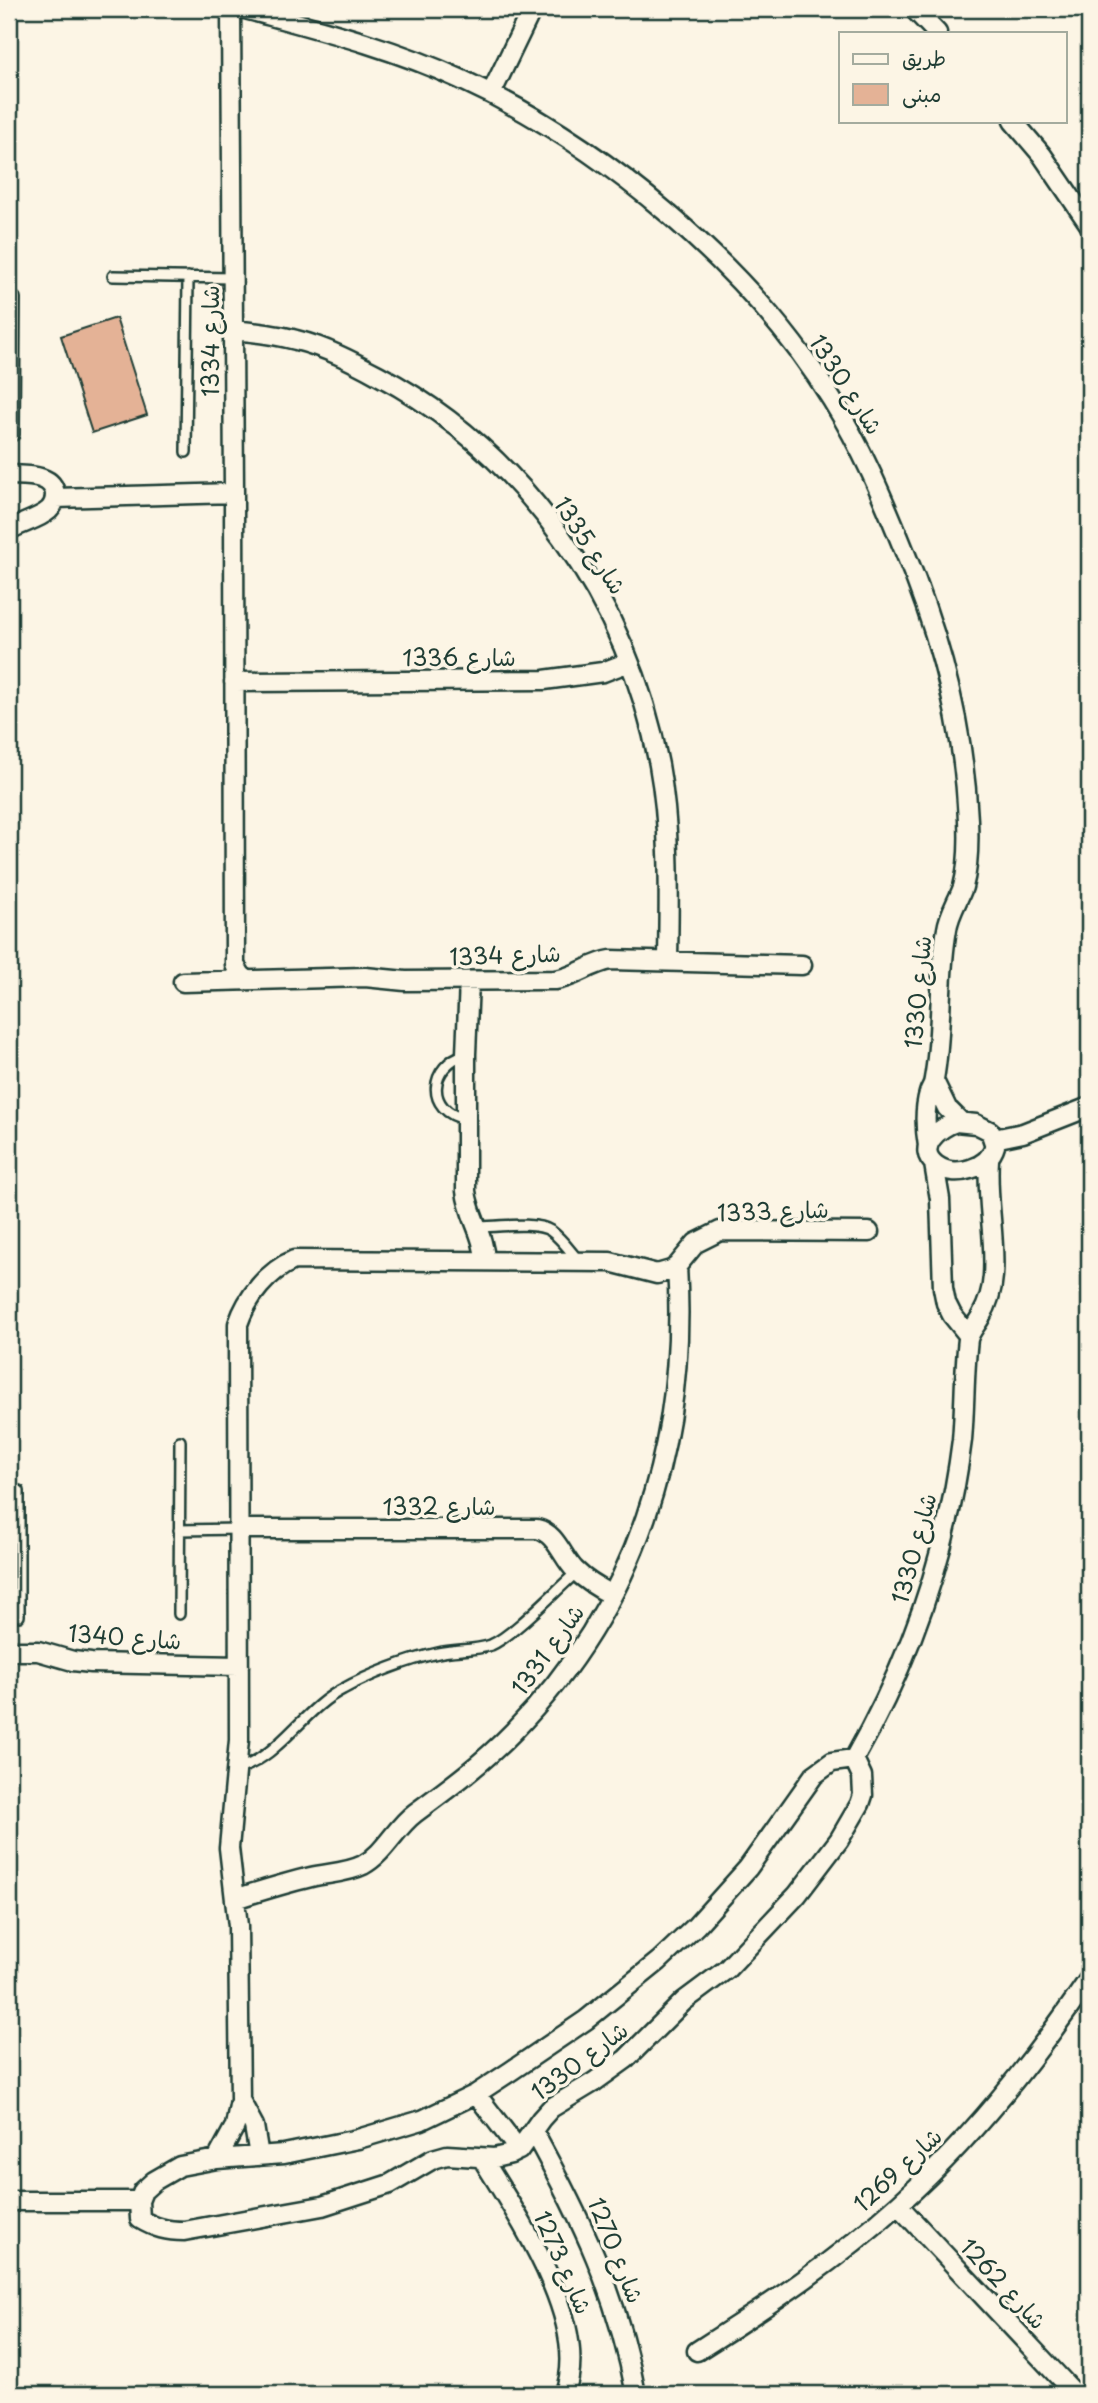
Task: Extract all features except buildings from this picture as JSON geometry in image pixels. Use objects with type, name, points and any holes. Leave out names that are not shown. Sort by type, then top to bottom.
[{"type":"street","name":"شارع 1334","points":[[231,9],[235,965],[247,980]]},
{"type":"street","name":"شارع 1330","points":[[245,9],[386,49],[461,79],[543,123],[607,166],[642,193],[732,275],[786,336],[816,376],[849,429],[884,499],[937,637],[966,775],[969,823],[967,870],[947,928],[934,1081],[926,1107],[928,1146]]},
{"type":"street","points":[[491,94],[532,9]]},
{"type":"street","points":[[914,9],[936,32]]},
{"type":"street","points":[[1014,122],[1042,156],[1089,224]]},
{"type":"street","name":"شارع 1335","points":[[233,330],[272,334],[343,356],[425,402],[480,445],[529,495],[572,554],[610,620],[629,662],[650,727],[665,802],[670,878],[668,960]]},
{"type":"street","points":[[9,475],[46,480],[54,491],[55,498],[49,510],[9,530]]},
{"type":"street","points":[[55,498],[234,493]]},
{"type":"street","name":"شارع 1336","points":[[234,682],[544,680],[603,672],[629,662]]},
{"type":"street","name":"شارع 1334","points":[[183,982],[365,977],[405,981],[555,980],[573,976],[603,961],[668,960],[802,965]]},
{"type":"street","points":[[469,981],[466,1054],[467,1200],[484,1244],[485,1261]]},
{"type":"street","name":"شارع 1330","points":[[934,1081],[947,1108],[961,1122]]},
{"type":"street","points":[[994,1139],[1023,1133],[1089,1107]]},
{"type":"street","points":[[934,1164],[958,1171],[978,1167],[989,1160],[995,1146],[994,1139],[984,1126],[961,1122],[947,1125],[940,1130],[930,1139],[928,1146],[940,1199],[945,1295],[952,1315],[969,1336]]},
{"type":"street","name":"شارع 1330","points":[[854,1759],[909,1648],[935,1572],[953,1493],[961,1441],[969,1336],[982,1316],[992,1287],[989,1160]]},
{"type":"street","name":"شارع 1333","points":[[677,1266],[696,1243],[720,1231],[869,1232]]},
{"type":"street","points":[[216,2159],[235,2126],[240,2100],[238,1926],[229,1848],[239,1740],[238,1324],[246,1304],[261,1284],[287,1263],[302,1259],[616,1262],[649,1274],[664,1273],[677,1266]]},
{"type":"street","name":"شارع 1331","points":[[235,1899],[294,1881],[356,1868],[374,1857],[402,1824],[485,1759],[538,1706],[582,1648],[612,1595],[645,1519],[670,1426],[679,1343],[677,1266]]},
{"type":"street","name":"شارع 1332","points":[[239,1529],[537,1529],[552,1537],[577,1572],[596,1587],[612,1595]]},
{"type":"street","name":"شارع 1340","points":[[9,1651],[38,1651],[82,1662],[239,1666]]},
{"type":"street","name":"شارع 1330","points":[[139,2201],[143,2191],[167,2172],[180,2166],[216,2159],[284,2154],[358,2139],[422,2120],[476,2094],[586,2020],[659,1961],[714,1908],[748,1868],[814,1775],[832,1762],[854,1759]]},
{"type":"street","name":"شارع 1330","points":[[519,2150],[551,2108],[626,2059],[684,2001],[727,1969],[797,1895],[839,1840],[860,1804],[863,1785],[859,1767],[854,1759]]},
{"type":"street","name":"شارع 1269","points":[[697,2351],[789,2291],[898,2205],[979,2123],[1010,2087],[1089,1979]]},
{"type":"street","points":[[9,2201],[139,2201],[140,2219],[153,2227],[168,2231],[184,2231],[322,2206],[390,2183],[440,2156],[459,2154],[482,2158],[503,2157],[519,2150],[476,2094]]},
{"type":"street","points":[[240,2100],[254,2126],[259,2156]]},
{"type":"street","name":"شارع 1270","points":[[533,2131],[568,2195],[602,2272],[619,2320],[636,2394]]},
{"type":"street","name":"شارع 1273","points":[[482,2158],[526,2229],[565,2322],[572,2354],[571,2371],[564,2394]]},
{"type":"street","name":"شارع 1262","points":[[898,2205],[1075,2394]]},
{"type":"lane","points":[[113,276],[233,278]]},
{"type":"lane","points":[[186,452],[188,277]]},
{"type":"lane","points":[[14,435],[11,365],[15,298]]},
{"type":"lane","points":[[466,1054],[452,1060],[440,1072],[436,1087],[436,1095],[443,1108],[450,1114],[466,1119]]},
{"type":"lane","points":[[478,1227],[534,1226],[547,1229],[558,1237],[579,1262]]},
{"type":"lane","points":[[179,1614],[180,1441]]},
{"type":"lane","points":[[19,1491],[14,1557],[19,1616]]},
{"type":"lane","points":[[179,1530],[239,1529]]},
{"type":"lane","points":[[237,1769],[260,1759],[317,1706],[342,1689],[424,1657],[451,1650],[479,1648],[504,1638],[577,1572]]}]
